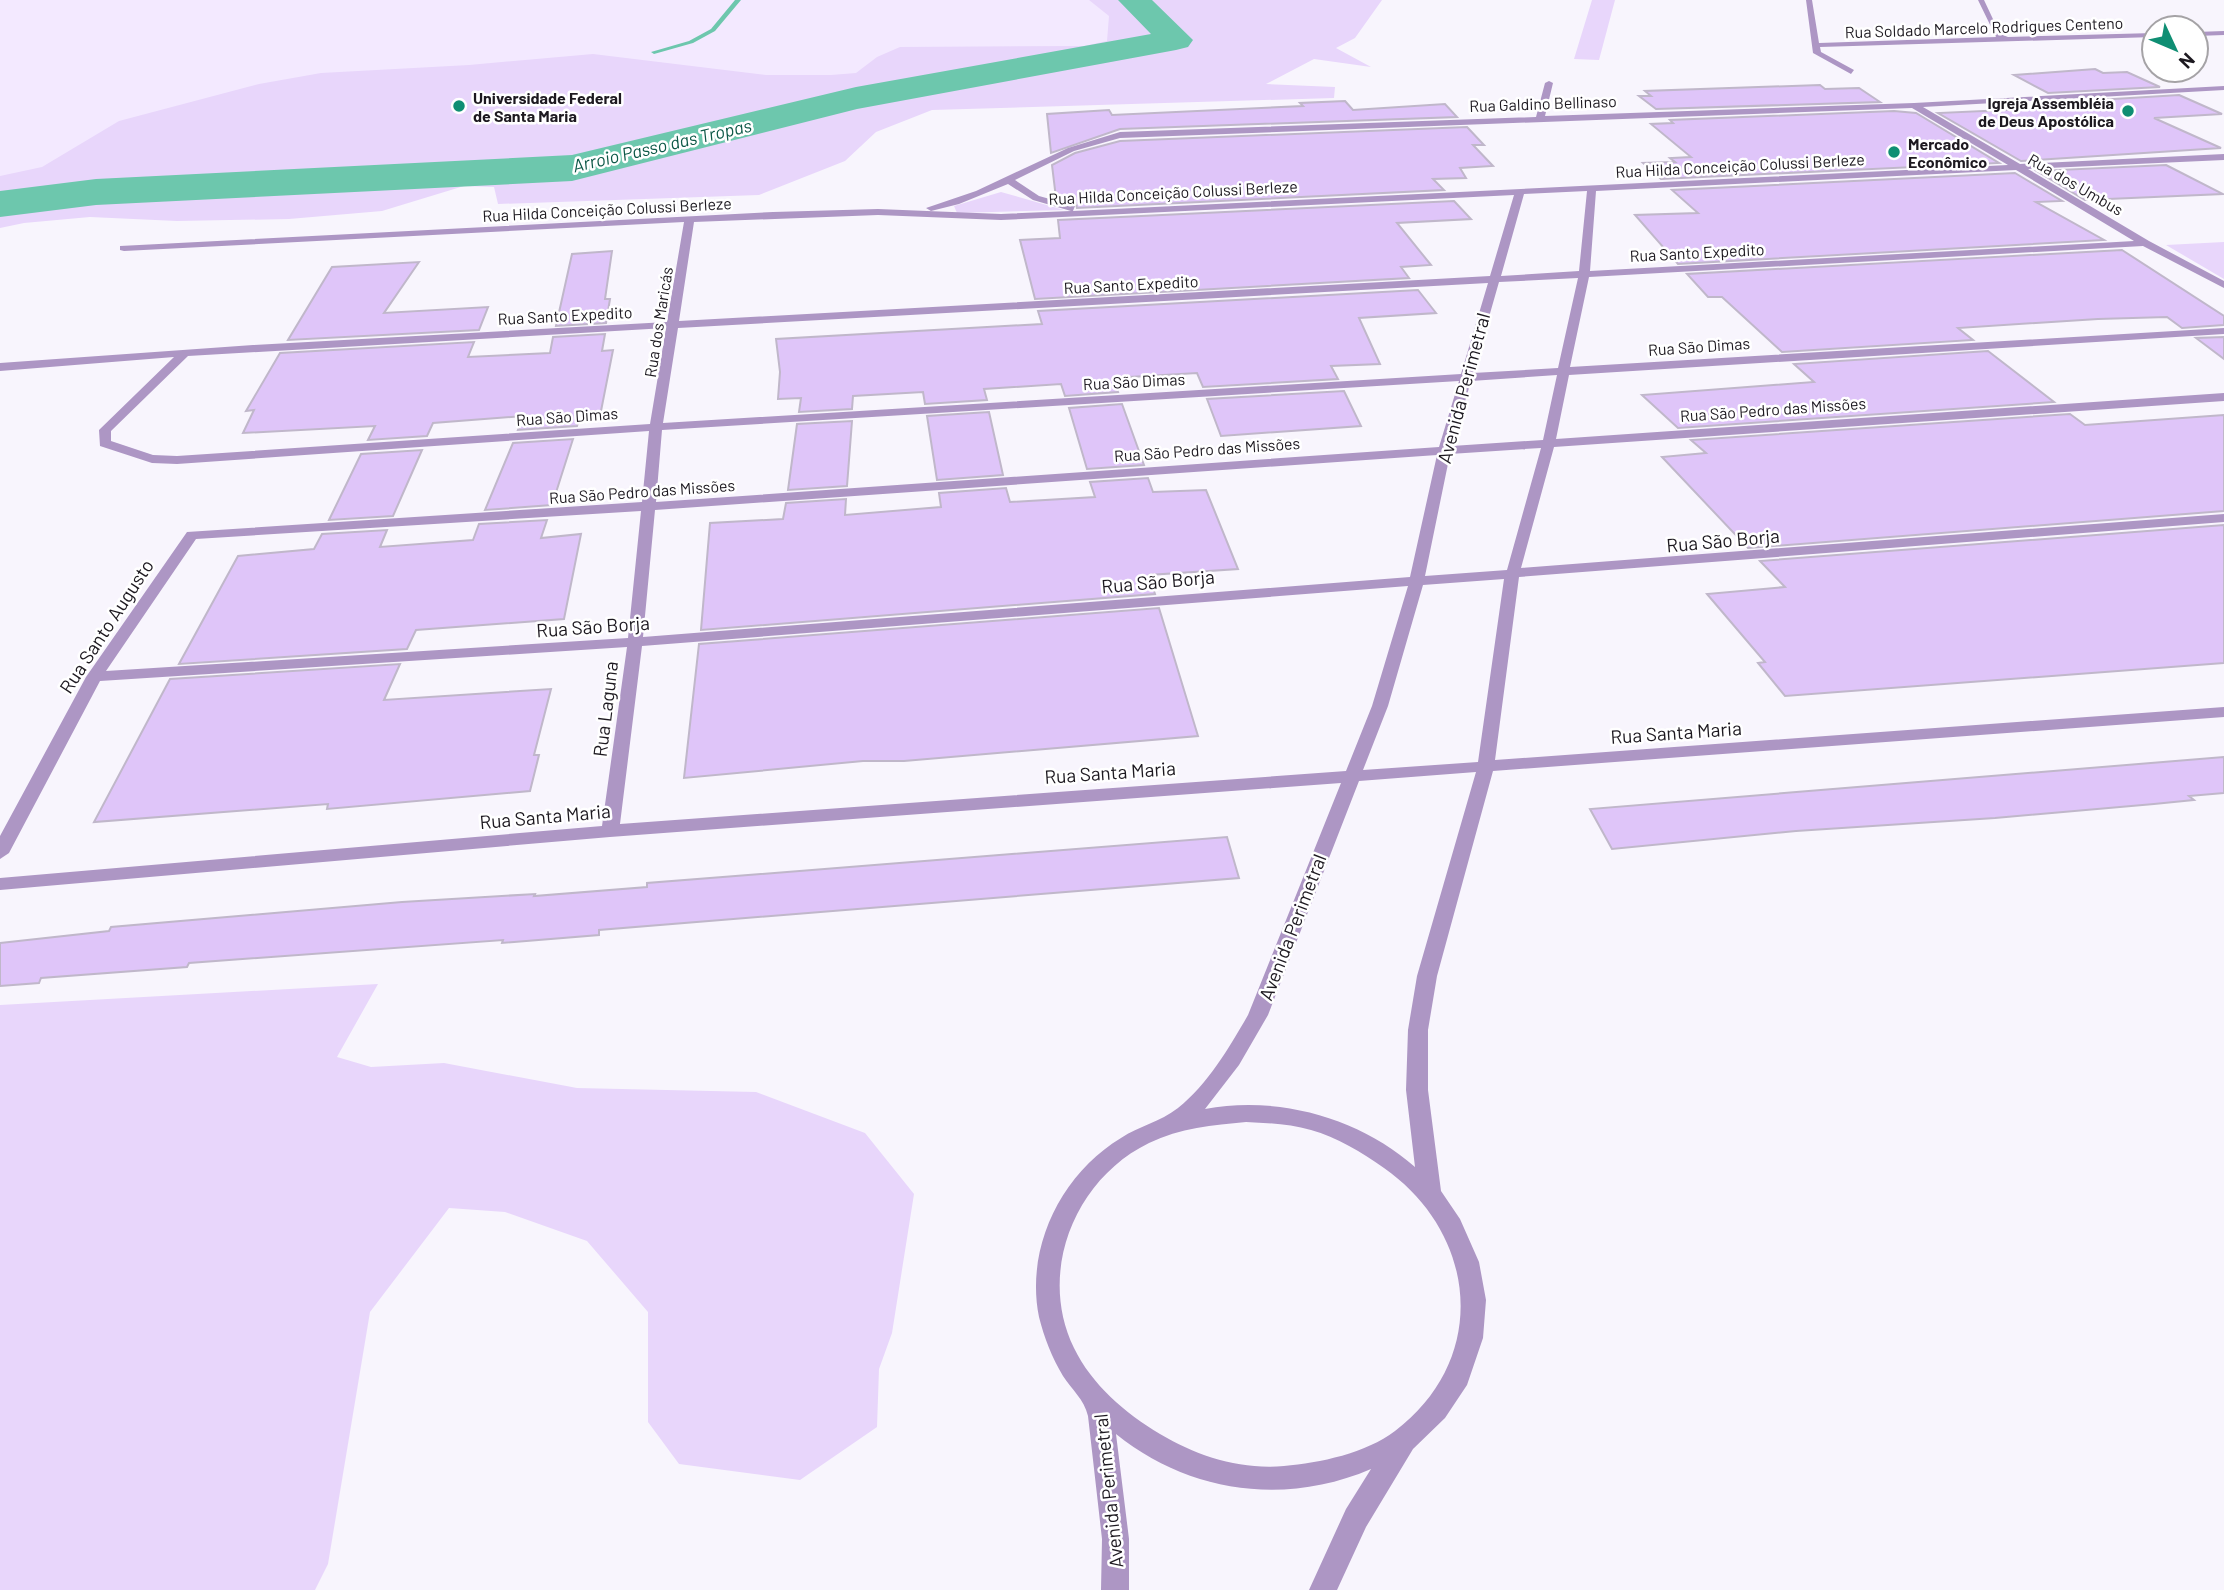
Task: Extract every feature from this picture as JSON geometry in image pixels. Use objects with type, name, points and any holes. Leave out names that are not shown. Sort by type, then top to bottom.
[{"type":"street","points":[[1809,0],[1817,53],[1851,72]]},
{"type":"street","points":[[1981,0],[1997,35],[2009,40]]},
{"type":"street","name":"Rua Soldado Marcelo Rodrigues Centeno","points":[[1815,46],[2140,35]]},
{"type":"street","points":[[1539,119],[1549,83]]},
{"type":"street","name":"Rua Galdino Bellinaso","points":[[878,212],[943,206],[1009,180],[1082,145],[1120,135],[1914,105],[2224,88]]},
{"type":"street","name":"Rua dos Umbus","points":[[1914,105],[2145,243],[2224,285]]},
{"type":"street","name":"Rua Hilda Conceição Colussi Berleze","points":[[124,248],[878,212],[950,216],[1089,212],[2224,158]]},
{"type":"street","points":[[1009,180],[1036,198],[1089,212]]},
{"type":"street","points":[[1430,1193],[1417,1090],[1418,1030],[1427,976],[1486,767],[1512,576],[1549,441],[1584,274],[1592,187]]},
{"type":"street","name":"Avenida Perimetral","points":[[1115,1590],[1119,1563],[1098,1404],[1072,1368],[1055,1331],[1048,1292],[1051,1255],[1062,1219],[1081,1188],[1106,1160],[1137,1139],[1174,1124],[1209,1089],[1237,1052],[1258,1015],[1380,706],[1417,580],[1446,449],[1465,379],[1520,191]]},
{"type":"street","points":[[943,206],[950,216]]},
{"type":"street","name":"Rua dos Maricás","points":[[649,508],[656,427],[675,324],[689,221]]},
{"type":"street","name":"Rua Santo Expedito","points":[[0,367],[253,348],[2145,243]]},
{"type":"street","name":"Rua São Dimas","points":[[183,355],[106,430],[105,443],[152,459],[217,458],[656,427],[2224,331]]},
{"type":"street","name":"Rua São Pedro das Missões","points":[[192,535],[649,508],[1549,441],[2224,397]]},
{"type":"street","name":"Rua Laguna","points":[[610,831],[635,642],[649,508]]},
{"type":"street","name":"Rua São Borja","points":[[94,677],[635,642],[1417,580],[1512,576],[2224,518]]},
{"type":"street","name":"Rua Santo Augusto","points":[[0,853],[94,677],[192,535]]},
{"type":"street","name":"Rua Santa Maria","points":[[0,884],[610,831],[2224,712]]},
{"type":"street","points":[[1098,1404],[1132,1434],[1174,1459],[1221,1474],[1258,1478],[1319,1476],[1364,1462],[1404,1440],[1436,1410],[1458,1377],[1471,1339],[1474,1300],[1467,1262],[1452,1226],[1430,1193],[1401,1166],[1367,1143],[1330,1126],[1291,1116],[1251,1111],[1211,1114],[1174,1124]]},
{"type":"street","points":[[1323,1590],[1356,1517],[1404,1440]]},
{"type":"shaded area","name":"Universidade Federal de Santa Maria","points":[[0,0],[1162,0],[1200,40],[0,208]]},
{"type":"shaded area","points":[[1089,0],[1382,0],[1355,38],[1336,48],[1371,67],[1314,59],[1266,84],[1335,87],[1334,98],[932,110],[876,132],[845,161],[759,195],[498,204],[494,187],[464,186],[382,211],[289,219],[177,221],[90,217],[0,228],[0,176],[42,167],[119,121],[259,84],[321,73],[469,65],[593,54],[766,75],[856,73],[877,57],[900,47],[1084,46],[1107,41],[1109,16]]},
{"type":"shaded area","points":[[1592,0],[1615,0],[1599,60],[1574,59]]},
{"type":"shaded area","points":[[1001,192],[1064,210],[957,213],[954,206]]},
{"type":"shaded area","points":[[2224,242],[2224,279],[2166,245]]},
{"type":"shaded area","points":[[378,984],[337,1057],[371,1067],[444,1063],[577,1088],[756,1092],[865,1133],[914,1194],[892,1333],[879,1369],[877,1427],[800,1480],[679,1464],[648,1422],[648,1312],[587,1241],[505,1212],[449,1208],[370,1312],[328,1564],[315,1590],[0,1590],[0,1005]]},
{"type":"building","points":[[2095,69],[2103,73],[2127,72],[2140,78],[2140,84],[2160,87],[2048,93],[2014,75]]},
{"type":"building","points":[[1820,85],[1825,89],[1859,88],[1880,102],[1656,109],[1639,96],[1651,96],[1645,91]]},
{"type":"building","points":[[2179,95],[2222,114],[2154,118],[2221,148],[2021,161],[1938,113],[2074,107],[2064,102]]},
{"type":"building","points":[[1345,101],[1353,110],[1445,104],[1457,117],[1120,129],[1051,153],[1047,114],[1109,110],[1112,115],[1303,106],[1300,103]]},
{"type":"building","points":[[1894,111],[1916,113],[1999,163],[1661,179],[1643,163],[1675,162],[1670,158],[1691,157],[1651,124],[1673,123],[1670,120]]},
{"type":"building","points":[[1467,127],[1484,145],[1473,145],[1493,166],[1460,168],[1466,178],[1433,179],[1444,190],[1077,208],[1076,203],[1056,198],[1052,165],[1075,153],[1120,141]]},
{"type":"building","points":[[2166,165],[2223,194],[2085,200],[2037,171]]},
{"type":"building","points":[[2015,173],[2062,201],[2036,202],[2104,240],[1678,264],[1635,215],[1698,213],[1672,190]]},
{"type":"building","points":[[1454,201],[1471,219],[1397,223],[1431,265],[1401,267],[1409,278],[1035,299],[1020,240],[1060,238],[1058,220]]},
{"type":"building","points":[[2122,250],[2224,316],[2224,325],[2182,328],[2167,317],[2098,319],[1958,328],[1973,340],[1782,352],[1722,297],[1708,297],[1687,274]]},
{"type":"building","points":[[612,251],[605,299],[610,299],[606,323],[556,326],[572,254]]},
{"type":"building","points":[[419,262],[384,313],[488,307],[479,330],[288,340],[332,267]]},
{"type":"building","points":[[1418,290],[1436,313],[1359,318],[1380,364],[1331,366],[1338,379],[1203,387],[1197,373],[1113,378],[1118,392],[1065,396],[1061,384],[984,389],[987,400],[925,404],[923,392],[853,396],[852,409],[799,412],[801,398],[778,399],[780,372],[776,339],[1042,324],[1038,311]]},
{"type":"building","points":[[605,334],[602,351],[613,350],[601,411],[581,412],[577,426],[518,430],[524,416],[433,423],[427,436],[368,440],[375,426],[243,433],[254,410],[246,411],[280,353],[474,342],[468,357],[550,353],[553,337]]},
{"type":"building","points":[[2224,337],[2224,359],[2196,338]]},
{"type":"building","points":[[1988,351],[2054,402],[1678,428],[1642,395],[1814,382],[1794,364]]},
{"type":"building","points":[[1344,391],[1361,426],[1221,436],[1207,399]]},
{"type":"building","points":[[1122,404],[1144,465],[1087,469],[1069,408]]},
{"type":"building","points":[[989,412],[1003,475],[937,480],[927,416]]},
{"type":"building","points":[[2070,414],[2085,425],[2224,415],[2224,511],[1748,548],[1662,457],[1706,453],[1691,440]]},
{"type":"building","points":[[852,421],[847,486],[788,490],[797,424]]},
{"type":"building","points":[[573,439],[552,505],[485,510],[513,443]]},
{"type":"building","points":[[422,450],[393,516],[329,520],[361,454]]},
{"type":"building","points":[[1148,478],[1153,492],[1206,490],[1238,569],[1149,575],[1155,594],[701,630],[710,523],[783,519],[786,503],[846,499],[845,515],[941,507],[939,493],[1006,488],[1010,502],[1095,497],[1090,482]]},
{"type":"building","points":[[547,520],[541,538],[581,534],[564,619],[416,630],[407,649],[179,664],[238,556],[314,549],[322,534],[387,530],[380,547],[473,540],[479,524]]},
{"type":"building","points":[[2224,525],[2224,663],[1785,696],[1758,663],[1765,662],[1707,594],[1785,587],[1760,561]]},
{"type":"building","points":[[1159,608],[1198,736],[904,761],[863,761],[684,778],[699,644]]},
{"type":"building","points":[[400,664],[384,700],[551,689],[534,755],[539,755],[530,791],[327,809],[328,804],[94,822],[170,679]]},
{"type":"building","points":[[2224,757],[2224,793],[2189,796],[2194,800],[1995,818],[1796,831],[1612,849],[1590,809]]},
{"type":"building","points":[[1227,837],[1239,878],[599,930],[599,935],[502,943],[503,940],[189,963],[187,967],[41,978],[39,983],[0,986],[0,943],[109,931],[111,927],[402,902],[647,887],[647,883]]},
{"type":"waterway","points":[[654,52],[691,42],[713,30],[738,0]]},
{"type":"waterway","name":"Arroio Passo das Tropas","points":[[0,204],[96,192],[572,168],[856,98],[1176,40],[1134,0]]},
{"type":"place","name":"Universidade Federal de Santa Maria","points":[[459,106]]},
{"type":"place","name":"Igreja Assembléia de Deus Apostólica","points":[[2128,111]]},
{"type":"place","name":"Mercado Econômico","points":[[1894,152]]}]
